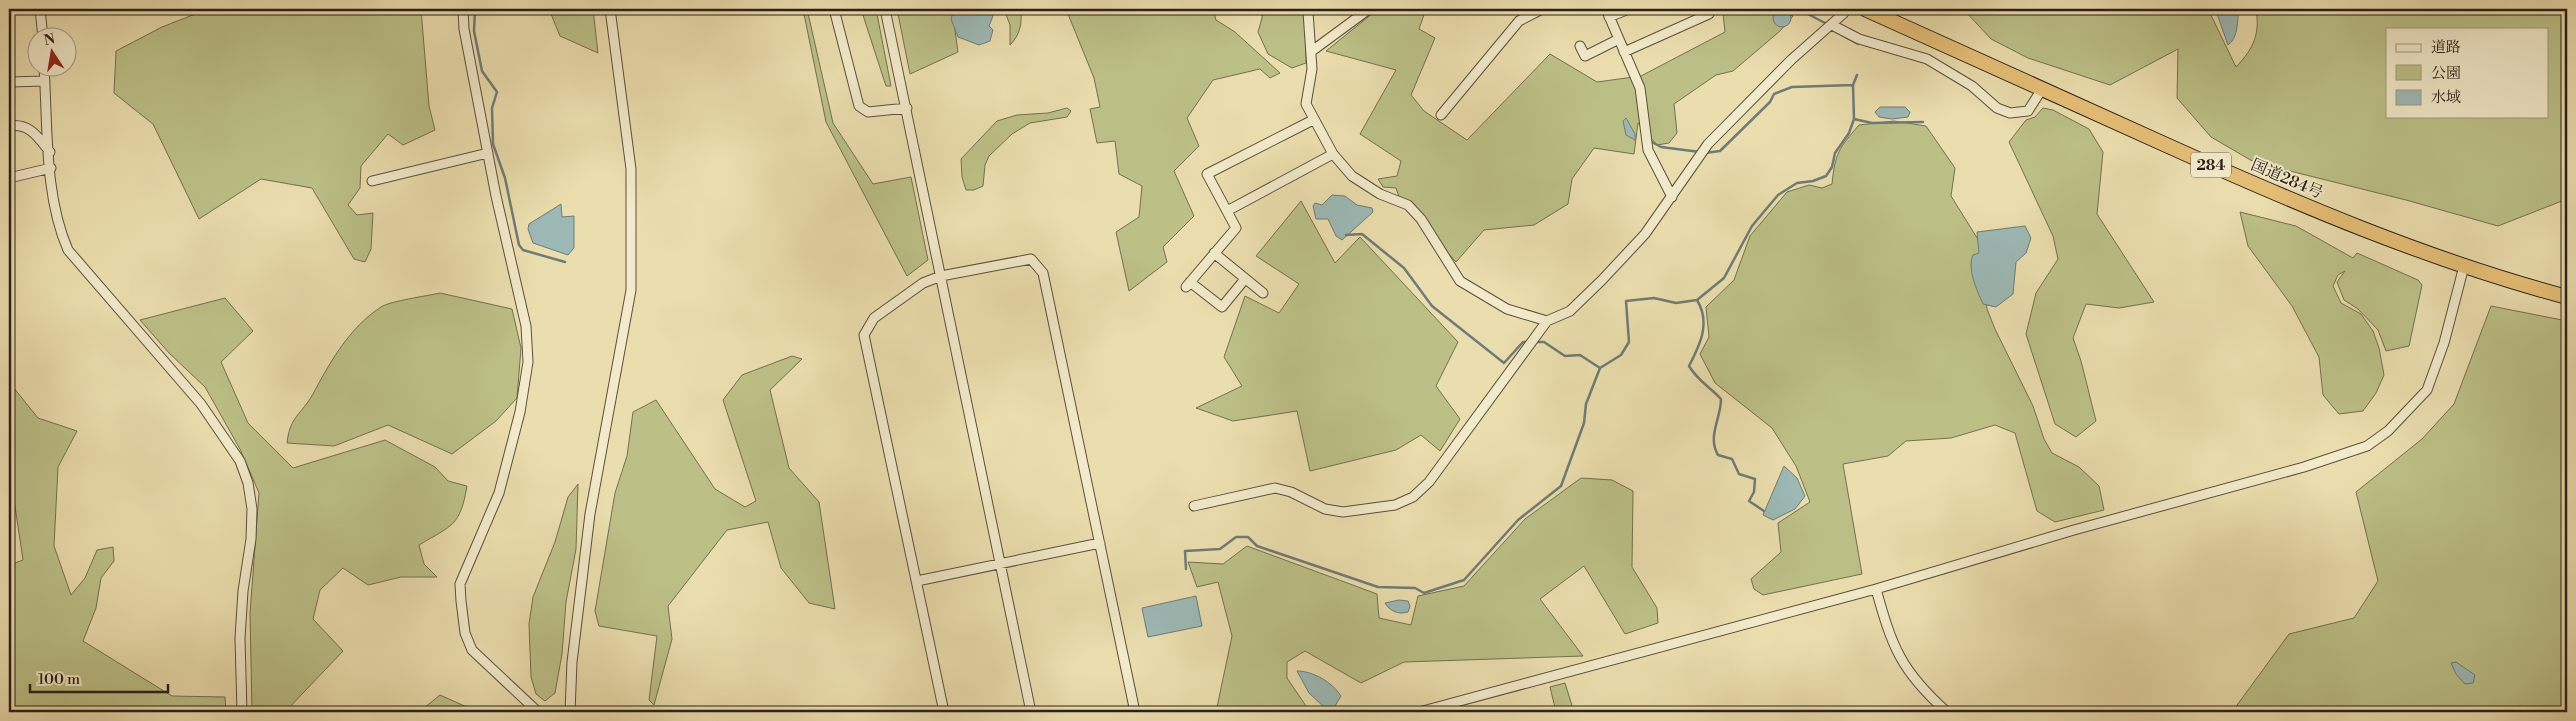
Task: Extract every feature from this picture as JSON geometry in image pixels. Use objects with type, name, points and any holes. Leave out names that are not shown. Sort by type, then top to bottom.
[{"type":"highway","name":"国道284号","points":[[1864,9],[2278,196],[2371,233],[2464,266],[2567,297]]},
{"type":"street","points":[[40,9],[41,28]]},
{"type":"street","points":[[463,9],[464,29],[488,153],[526,326],[528,362],[520,412],[499,493],[460,584],[461,601],[465,633],[472,650],[538,712]]},
{"type":"street","points":[[570,712],[572,662],[590,514],[631,290],[631,169],[610,9]]},
{"type":"street","points":[[834,9],[859,106],[868,112],[907,108]]},
{"type":"street","points":[[885,9],[1031,712]]},
{"type":"street","points":[[1310,9],[1308,12],[1312,69],[1306,104],[1333,154],[1352,176],[1380,194],[1408,205],[1422,219],[1460,281],[1507,309],[1547,321]]},
{"type":"street","points":[[1312,50],[1369,9]]},
{"type":"street","points":[[1441,115],[1519,21],[1541,9]]},
{"type":"street","points":[[1629,9],[1607,13],[1640,88],[1648,150],[1672,197]]},
{"type":"street","points":[[1194,506],[1275,488],[1291,492],[1325,509],[1343,512],[1396,506],[1413,497],[1429,482],[1547,321],[1570,311],[1602,280],[1645,234],[1708,144],[1791,60],[1844,13]]},
{"type":"street","points":[[1624,52],[1709,14]]},
{"type":"street","points":[[1832,25],[1859,40],[1927,59],[1972,86],[1997,108],[2010,114],[2028,111],[2042,90]]},
{"type":"street","points":[[1580,46],[1585,56],[1619,39]]},
{"type":"street","points":[[45,78],[51,168],[58,221],[68,250],[201,404],[240,461],[248,483],[252,509],[251,539],[242,600],[240,638],[242,712]]},
{"type":"street","points":[[9,82],[45,82]]},
{"type":"street","points":[[1245,279],[1222,307],[1188,284],[1236,228],[1207,174],[1313,120]]},
{"type":"street","points":[[9,126],[19,125],[34,131],[50,152]]},
{"type":"street","points":[[372,181],[488,153]]},
{"type":"street","points":[[1227,211],[1333,154]]},
{"type":"street","points":[[9,178],[51,168]]},
{"type":"street","points":[[1214,253],[1262,293]]},
{"type":"street","points":[[944,712],[864,335],[874,318],[923,283],[941,276],[1031,259],[1044,273],[1136,712]]},
{"type":"street","points":[[1419,712],[1876,589],[2074,530],[2304,467],[2367,446],[2388,431],[2427,390],[2444,343],[2464,266]]},
{"type":"street","points":[[917,581],[1100,543]]},
{"type":"street","points":[[1876,589],[1890,639],[1901,662],[1930,697],[1947,712]]},
{"type":"green space","points":[[208,9],[421,9],[429,106],[435,130],[403,145],[388,134],[361,166],[360,188],[348,205],[357,215],[373,213],[371,249],[365,262],[354,259],[312,188],[261,179],[199,219],[153,124],[114,93],[116,51],[162,27]]},
{"type":"green space","points":[[549,9],[593,9],[598,53],[560,36]]},
{"type":"green space","points":[[803,9],[807,9],[833,123],[873,184],[911,177],[928,260],[907,276],[826,122]]},
{"type":"green space","points":[[861,9],[876,9],[891,86],[886,86]]},
{"type":"green space","points":[[897,9],[952,9],[958,52],[910,74]]},
{"type":"green space","points":[[1004,9],[1021,11],[1020,29],[1010,45],[1010,25]]},
{"type":"green space","points":[[1070,9],[1213,9],[1216,20],[1235,32],[1280,73],[1270,78],[1260,69],[1213,80],[1187,118],[1199,146],[1174,171],[1194,216],[1163,247],[1167,262],[1129,291],[1116,232],[1139,217],[1142,186],[1119,174],[1115,141],[1097,143],[1090,109],[1100,107],[1094,78],[1068,14]]},
{"type":"green space","points":[[1262,9],[1306,9],[1306,63],[1292,68],[1268,54],[1258,32],[1262,18]]},
{"type":"green space","points":[[1378,9],[1426,9],[1419,29],[1435,38],[1411,95],[1424,111],[1467,140],[1550,54],[1597,82],[1641,76],[1725,32],[1723,13],[1716,9],[1773,9],[1793,16],[1780,31],[1733,71],[1716,75],[1674,104],[1677,133],[1669,143],[1657,145],[1638,123],[1634,154],[1594,148],[1572,179],[1568,204],[1534,225],[1484,230],[1456,262],[1399,197],[1396,188],[1383,187],[1378,179],[1397,176],[1401,161],[1360,134],[1396,70],[1326,51]]},
{"type":"green space","points":[[1968,9],[2208,9],[2236,67],[2254,40],[2257,26],[2256,9],[2567,9],[2567,199],[2498,226],[2406,200],[2254,162],[2211,137],[2177,98],[2178,49],[2110,85],[2028,58],[1991,39],[1965,11]]},
{"type":"green space","points":[[1067,108],[1071,111],[1067,117],[1030,123],[1012,134],[989,156],[985,165],[983,186],[974,190],[966,190],[962,177],[961,159],[997,121],[1017,115],[1048,113]]},
{"type":"green space","points":[[2043,108],[2053,110],[2089,129],[2103,152],[2097,214],[2154,302],[2119,308],[2086,304],[2073,338],[2081,361],[2096,421],[2076,437],[2055,424],[2026,334],[2036,293],[2058,259],[2053,236],[2009,142],[2026,120],[2035,117]]},
{"type":"green space","points":[[1894,121],[1926,126],[1955,168],[1951,196],[1979,241],[1987,309],[1995,329],[2033,406],[2044,439],[2052,453],[2079,467],[2099,486],[2104,510],[2055,522],[2037,511],[2015,433],[1995,425],[1951,438],[1906,441],[1888,456],[1843,464],[1862,574],[1763,595],[1754,589],[1751,579],[1781,552],[1778,523],[1810,502],[1796,466],[1772,428],[1715,383],[1700,354],[1709,337],[1706,307],[1734,280],[1750,236],[1787,192],[1809,185],[1822,188],[1832,184],[1839,152],[1859,125]]},
{"type":"green space","points":[[1301,201],[1335,263],[1360,237],[1458,342],[1436,386],[1460,419],[1440,451],[1421,435],[1396,450],[1310,471],[1297,411],[1233,421],[1196,408],[1242,386],[1224,357],[1245,296],[1279,313],[1299,284],[1256,256]]},
{"type":"green space","points":[[2240,212],[2296,226],[2353,258],[2357,253],[2418,280],[2422,285],[2409,346],[2386,351],[2378,330],[2358,309],[2344,300],[2337,282],[2345,271],[2338,275],[2333,286],[2341,303],[2361,314],[2373,331],[2379,348],[2384,375],[2376,393],[2363,411],[2339,414],[2323,395],[2319,357],[2292,306],[2248,246]]},
{"type":"green space","points":[[440,293],[512,309],[521,348],[517,398],[496,421],[452,454],[388,425],[334,446],[287,443],[293,421],[309,401],[341,346],[359,325],[386,305]]},
{"type":"green space","points":[[225,298],[253,331],[221,362],[248,423],[293,468],[385,440],[435,467],[448,481],[467,486],[461,510],[453,523],[419,545],[424,564],[437,577],[401,577],[368,585],[343,568],[320,590],[313,619],[343,651],[285,712],[252,712],[250,613],[259,493],[240,449],[205,387],[169,353],[140,320]]},
{"type":"green space","points":[[2491,306],[2567,321],[2567,712],[2545,712],[2520,706],[2495,712],[2232,712],[2289,634],[2354,618],[2378,581],[2356,492],[2422,439],[2454,404]]},
{"type":"green space","points":[[792,356],[802,359],[770,390],[789,468],[819,502],[835,609],[809,603],[781,568],[768,522],[727,530],[668,606],[672,639],[654,705],[649,700],[657,636],[599,626],[595,611],[615,493],[627,456],[633,412],[656,400],[715,489],[745,507],[756,501],[723,400],[742,375]]},
{"type":"green space","points":[[9,382],[38,418],[77,431],[58,467],[54,546],[71,595],[85,578],[97,550],[113,547],[114,561],[101,578],[96,608],[83,641],[172,696],[225,697],[226,712],[9,712],[9,703],[15,702],[9,697],[9,565],[23,560],[9,466]]},
{"type":"green space","points":[[1581,478],[1612,480],[1633,491],[1632,567],[1657,608],[1658,623],[1625,634],[1584,566],[1540,599],[1583,656],[1404,662],[1361,683],[1305,651],[1287,662],[1287,678],[1306,706],[1306,712],[1216,712],[1232,636],[1218,582],[1197,587],[1188,562],[1223,564],[1247,546],[1377,594],[1379,618],[1411,625],[1418,596],[1464,586],[1525,519]]},
{"type":"green space","points":[[578,484],[576,549],[566,602],[562,654],[555,693],[545,701],[536,694],[531,677],[529,624],[533,597],[555,542],[568,497]]},
{"type":"green space","points":[[1565,683],[1574,712],[1556,712],[1550,687]]},
{"type":"green space","points":[[440,695],[478,712],[419,712]]},
{"type":"water","points":[[954,9],[991,9],[993,16],[989,26],[993,30],[990,41],[979,45],[958,37],[951,19]]},
{"type":"water","points":[[1782,9],[1788,12],[1791,18],[1788,24],[1782,27],[1776,24],[1773,18],[1776,12]]},
{"type":"water","points":[[2224,9],[2238,9],[2236,34],[2228,45],[2217,14]]},
{"type":"water","points":[[1880,107],[1905,107],[1910,112],[1908,117],[1892,119],[1879,117],[1875,112]]},
{"type":"water","points":[[1626,118],[1635,134],[1635,140],[1626,135],[1623,121]]},
{"type":"water","points":[[1332,195],[1345,196],[1357,205],[1372,208],[1373,212],[1342,240],[1336,236],[1328,219],[1316,219],[1313,206],[1315,203],[1322,205]]},
{"type":"water","points":[[561,204],[562,217],[574,216],[574,248],[568,255],[533,243],[528,229],[529,224]]},
{"type":"water","points":[[2025,226],[2031,238],[2026,253],[2016,262],[2013,294],[1996,307],[1983,304],[1973,280],[1971,267],[1973,255],[1979,253],[1977,232]]},
{"type":"water","points":[[1784,466],[1797,478],[1805,496],[1795,509],[1773,520],[1763,515]]},
{"type":"water","points":[[1196,596],[1202,626],[1148,637],[1142,608]]},
{"type":"water","points":[[1399,600],[1408,601],[1410,606],[1408,612],[1395,612],[1385,603]]},
{"type":"water","points":[[2456,662],[2475,675],[2473,683],[2465,684],[2456,674],[2451,663]]},
{"type":"water","points":[[1297,671],[1316,675],[1333,686],[1341,696],[1335,706],[1326,709],[1309,693]]},
{"type":"waterway","points":[[475,9],[474,31],[482,71],[497,92],[492,108],[493,144],[505,178],[519,245],[523,250],[565,262]]},
{"type":"waterway","points":[[1790,11],[1802,11],[1827,24]]},
{"type":"waterway","points":[[1835,31],[1858,44]]},
{"type":"waterway","points":[[1857,75],[1853,85],[1854,119],[1872,123],[1923,122]]},
{"type":"waterway","points":[[1705,153],[1720,151],[1770,102],[1774,94],[1792,87],[1853,85]]},
{"type":"waterway","points":[[1186,569],[1185,551],[1220,549],[1236,537],[1248,537],[1257,546],[1378,587],[1415,588],[1424,593],[1464,580],[1518,520],[1561,486],[1584,423],[1586,404],[1600,368],[1621,355],[1629,342],[1626,301],[1654,298],[1676,303],[1697,300],[1724,278],[1752,226],[1778,195],[1797,183],[1813,181],[1826,176],[1832,167],[1835,153],[1849,133],[1854,119]]},
{"type":"waterway","points":[[1650,141],[1661,147],[1700,152]]},
{"type":"waterway","points":[[1346,235],[1362,234],[1404,268],[1432,306],[1504,363],[1523,342],[1528,342]]},
{"type":"waterway","points":[[1697,300],[1704,325],[1700,342],[1689,366],[1700,380],[1721,399],[1714,434],[1715,448],[1718,455],[1732,459],[1739,474],[1755,479],[1754,492],[1749,501],[1764,511]]},
{"type":"waterway","points":[[1536,342],[1544,342],[1565,356],[1580,355],[1600,368]]}]
